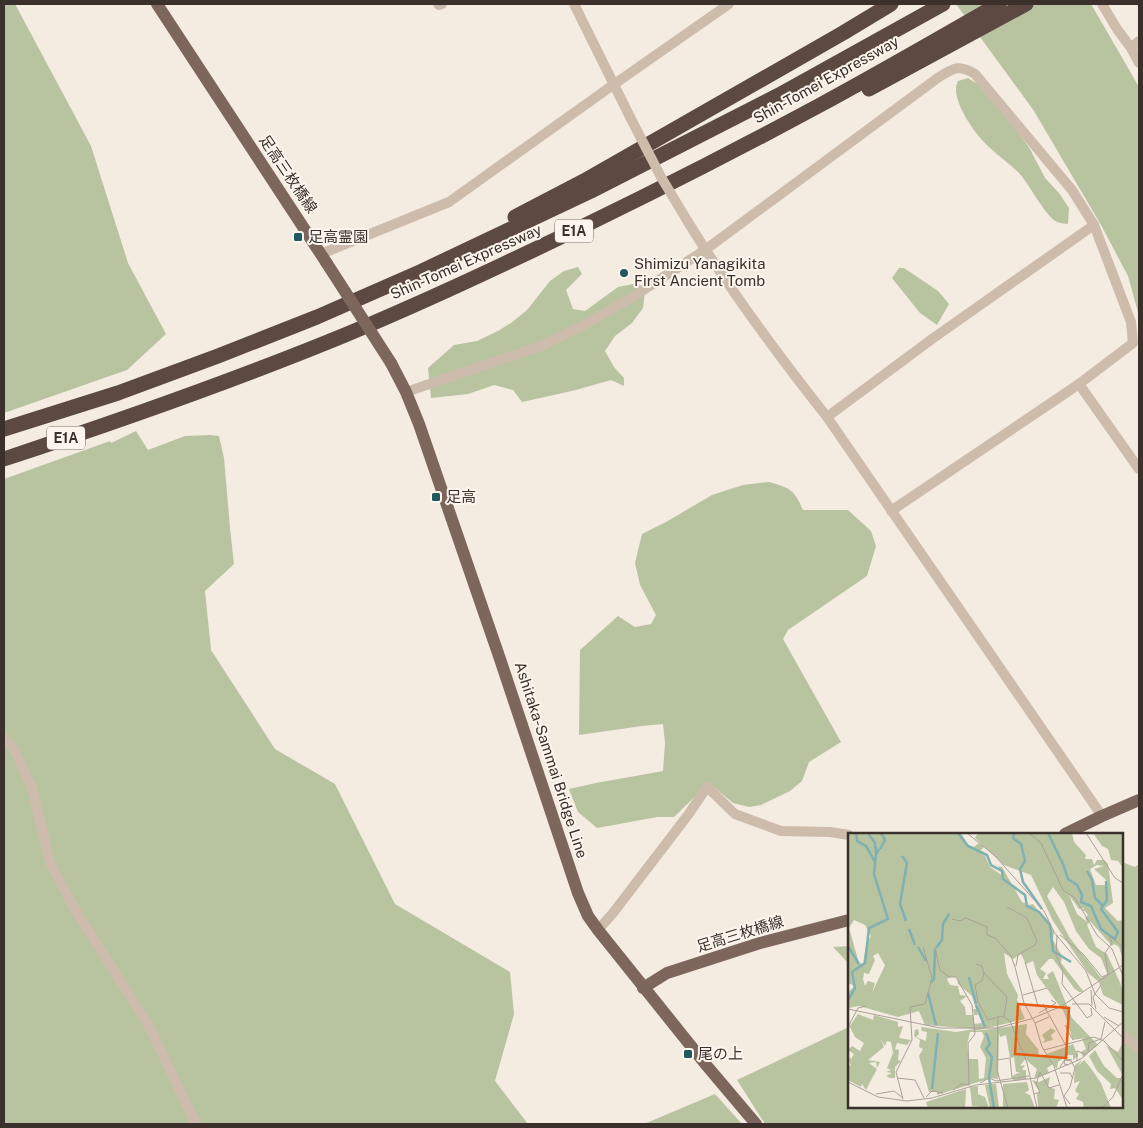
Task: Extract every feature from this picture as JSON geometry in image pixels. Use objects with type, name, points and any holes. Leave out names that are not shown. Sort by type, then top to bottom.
[{"type":"highway","points":[[317,317],[584,181],[891,4]]},
{"type":"highway","name":"Shin-Tomei Expressway","points":[[4,429],[118,393],[218,356],[317,317],[422,271],[591,192],[778,95],[943,4]]},
{"type":"highway","name":"Shin-Tomei Expressway","points":[[4,460],[235,378],[347,334],[450,289],[680,178],[823,104],[999,4]]},
{"type":"highway","points":[[680,178],[769,140],[875,86],[1026,4]]},
{"type":"main road","name":"足高三枚橋線","points":[[157,4],[391,363]]},
{"type":"main road","name":"Ashitaka-Sammai Bridge Line","points":[[391,363],[406,392],[419,424],[454,522],[578,892],[588,916],[643,988],[756,1124]]},
{"type":"main road","points":[[1067,833],[1139,800]]},
{"type":"main road","name":"足高三枚橋線","points":[[643,988],[667,973],[760,943],[848,920]]},
{"type":"street","points":[[574,4],[661,178],[705,250],[783,362],[827,417],[1102,816]]},
{"type":"street","points":[[323,258],[449,202],[729,4]]},
{"type":"street","points":[[1103,4],[1116,29],[1131,48],[1139,63]]},
{"type":"street","points":[[1131,48],[1139,41]]},
{"type":"street","points":[[406,392],[541,346],[588,323],[705,250],[953,68],[966,68],[975,74],[1072,190],[1094,225],[1131,322],[1133,343],[1079,384],[891,511]]},
{"type":"street","points":[[827,417],[932,339],[1094,225]]},
{"type":"street","points":[[1079,384],[1139,469]]},
{"type":"street","points":[[4,738],[14,749],[32,788],[50,862],[74,908],[149,1026],[196,1124]]},
{"type":"street","points":[[598,930],[688,815],[707,787],[735,814],[781,831],[830,832],[848,835]]},
{"type":"street","points":[[1123,1037],[1139,1049]]},
{"type":"green space","points":[[4,4],[15,4],[91,146],[128,263],[166,334],[127,370],[4,413]]},
{"type":"green space","points":[[956,4],[1091,4],[1139,87],[1139,316],[1128,276],[1101,225],[1034,111]]},
{"type":"green space","points":[[968,78],[982,87],[1030,149],[1045,178],[1059,193],[1069,208],[1068,224],[1057,222],[1053,219],[1019,173],[988,146],[970,124],[958,102],[956,94],[958,81]]},
{"type":"green space","points":[[578,267],[582,274],[566,290],[573,309],[585,311],[618,287],[638,283],[645,292],[643,308],[632,323],[615,336],[605,351],[614,367],[624,378],[624,386],[611,380],[522,402],[513,390],[494,385],[468,394],[431,398],[428,368],[454,345],[477,341],[511,323],[527,310],[550,281],[564,271]]},
{"type":"green space","points":[[899,268],[904,268],[938,291],[949,304],[937,325],[920,313],[892,278]]},
{"type":"green space","points":[[136,431],[148,450],[185,436],[219,436],[224,458],[234,564],[205,591],[211,650],[275,749],[335,784],[395,904],[510,972],[514,1014],[495,1081],[528,1124],[4,1124],[4,479],[110,441],[111,443]]},
{"type":"green space","points":[[769,482],[782,486],[794,493],[803,510],[848,510],[871,531],[876,546],[867,576],[788,630],[783,639],[841,742],[809,762],[802,781],[790,791],[761,805],[749,807],[733,803],[709,783],[674,817],[657,817],[597,828],[578,812],[569,789],[663,771],[665,743],[663,724],[579,735],[580,650],[618,616],[635,627],[651,624],[656,615],[640,585],[635,563],[642,534],[712,495],[743,485]]},
{"type":"green space","points":[[1123,862],[1135,867],[1139,864],[1139,1124],[765,1124],[737,1080],[848,1027],[848,1108],[1123,1108]]},
{"type":"green space","points":[[848,946],[848,963],[833,947]]},
{"type":"green space","points":[[715,1094],[742,1124],[644,1124]]},
{"type":"place","name":"足高霊園","points":[[298,237]]},
{"type":"place","name":"Shimizu Yanagikita First Ancient Tomb","points":[[624,273]]},
{"type":"place","name":"足高","points":[[436,497]]},
{"type":"place","name":"尾の上","points":[[688,1054]]}]
